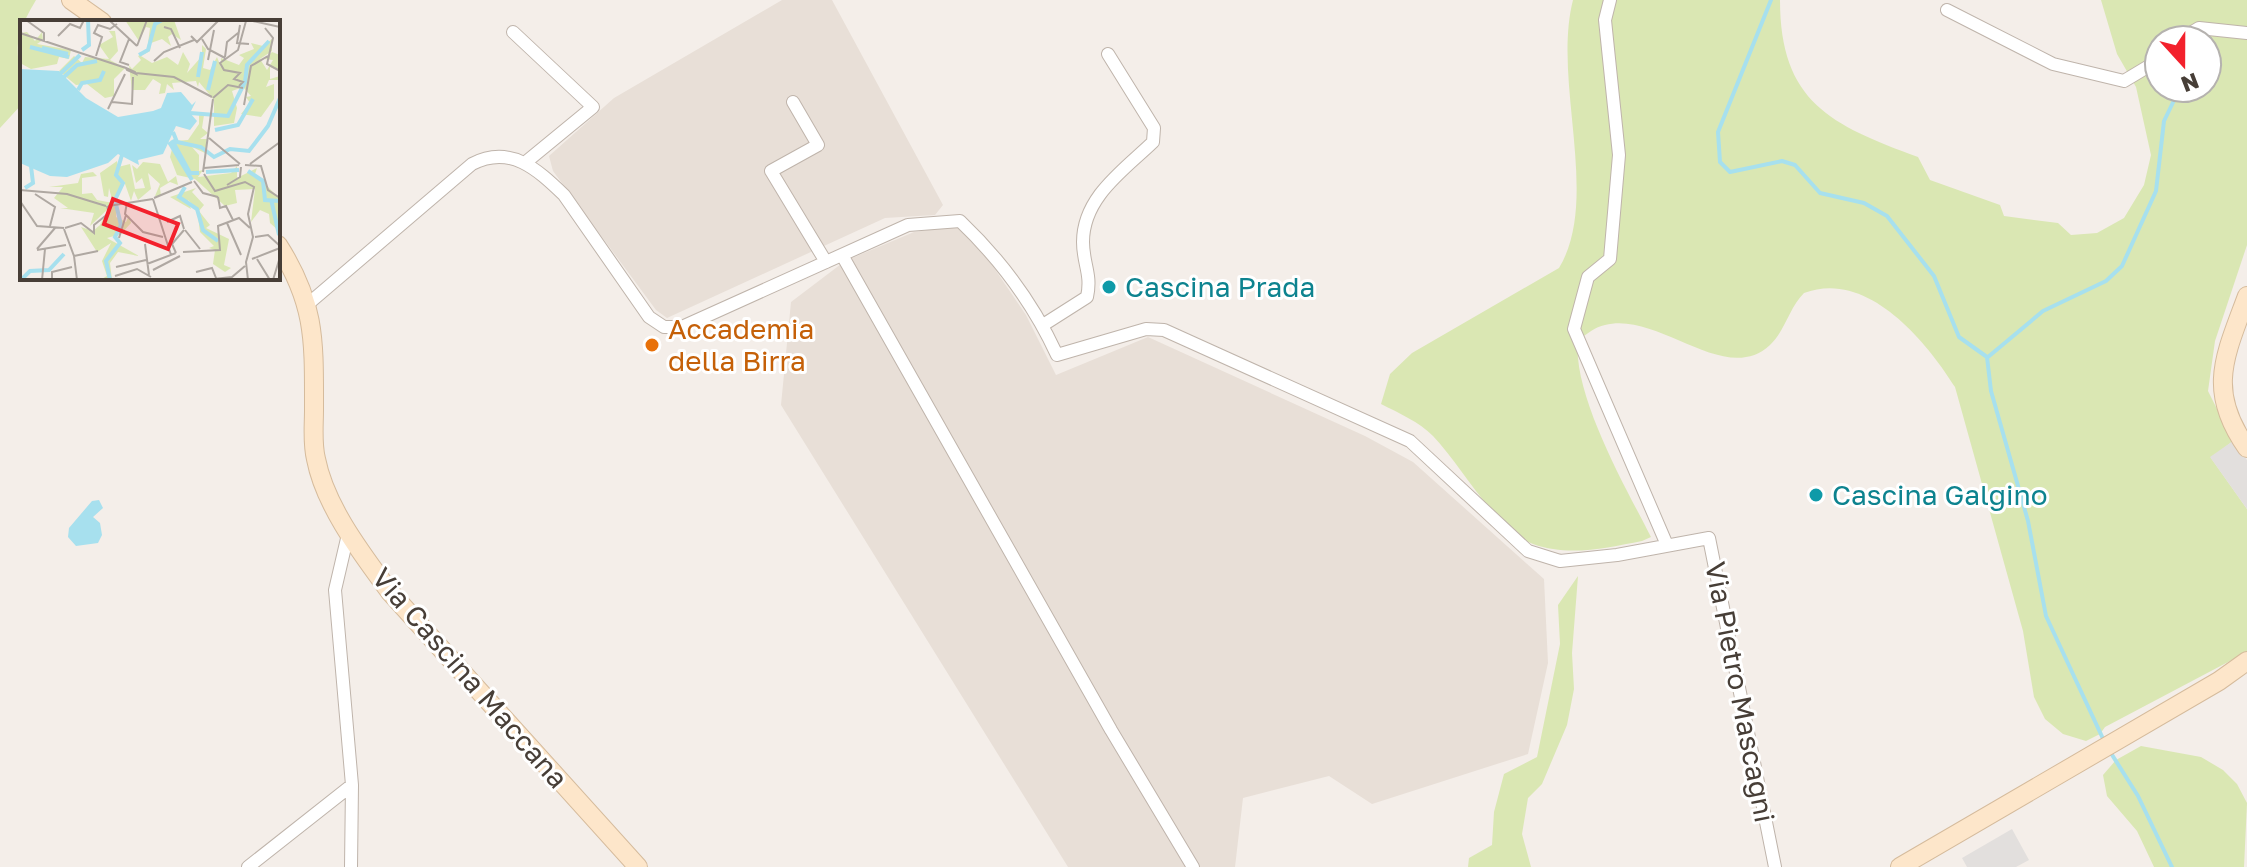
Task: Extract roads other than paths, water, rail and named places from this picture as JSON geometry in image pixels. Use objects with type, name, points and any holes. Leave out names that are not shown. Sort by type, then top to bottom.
[{"type":"street","points":[[71,0],[99,20]]},
{"type":"street","points":[[1610,0],[1605,20],[1619,155],[1610,259],[1588,277],[1574,329],[1667,545]]},
{"type":"street","points":[[1947,10],[2053,64],[2124,81],[2143,70]]},
{"type":"street","points":[[2223,30],[2247,33]]},
{"type":"street","points":[[308,304],[472,164],[486,156],[505,155],[526,162],[593,107],[513,32]]},
{"type":"street","points":[[1043,325],[1087,297],[1091,276],[1083,242],[1097,195],[1153,142],[1154,128],[1108,54]]},
{"type":"street","points":[[793,102],[818,145],[771,171],[826,262]]},
{"type":"street","name":"Via Pietro Mascagni","points":[[526,162],[564,195],[649,317],[664,327],[682,327],[908,225],[960,221],[996,255],[1043,325],[1057,355],[1146,329],[1164,330],[1410,441],[1528,551],[1560,561],[1617,555],[1709,538],[1775,867]]},
{"type":"street","name":"Via Cascina Maccana","points":[[280,249],[308,304],[313,337],[315,455],[321,480],[349,530],[390,592],[638,867]]},
{"type":"street","points":[[842,255],[1108,727],[1193,867]]},
{"type":"street","points":[[2247,296],[2223,364],[2221,381],[2226,411],[2247,448]]},
{"type":"street","points":[[349,530],[335,590],[352,785],[351,867]]},
{"type":"street","points":[[1900,867],[2219,681],[2247,661]]},
{"type":"street","points":[[2219,681],[2247,672]]},
{"type":"street","points":[[248,867],[352,785]]},
{"type":"water","points":[[99,500],[103,508],[93,517],[100,523],[102,535],[98,543],[76,546],[68,537],[69,528],[92,501]]},
{"type":"waterway","points":[[1771,0],[1718,132],[1720,162],[1730,172],[1782,161],[1795,165],[1820,193],[1864,203],[1887,216],[1934,276],[1959,337],[1987,357],[1991,391],[2028,521],[2046,616],[2105,743]]},
{"type":"waterway","points":[[1988,357],[2043,311],[2106,281],[2122,266],[2156,191],[2164,121],[2172,104]]},
{"type":"waterway","points":[[2109,750],[2138,796],[2172,867]]},
{"type":"place","name":"Cascina Prada","points":[[1109,287]]},
{"type":"place","name":"Accademia della Birra","points":[[652,345]]},
{"type":"place","name":"Cascina Galgino","points":[[1816,495]]}]
